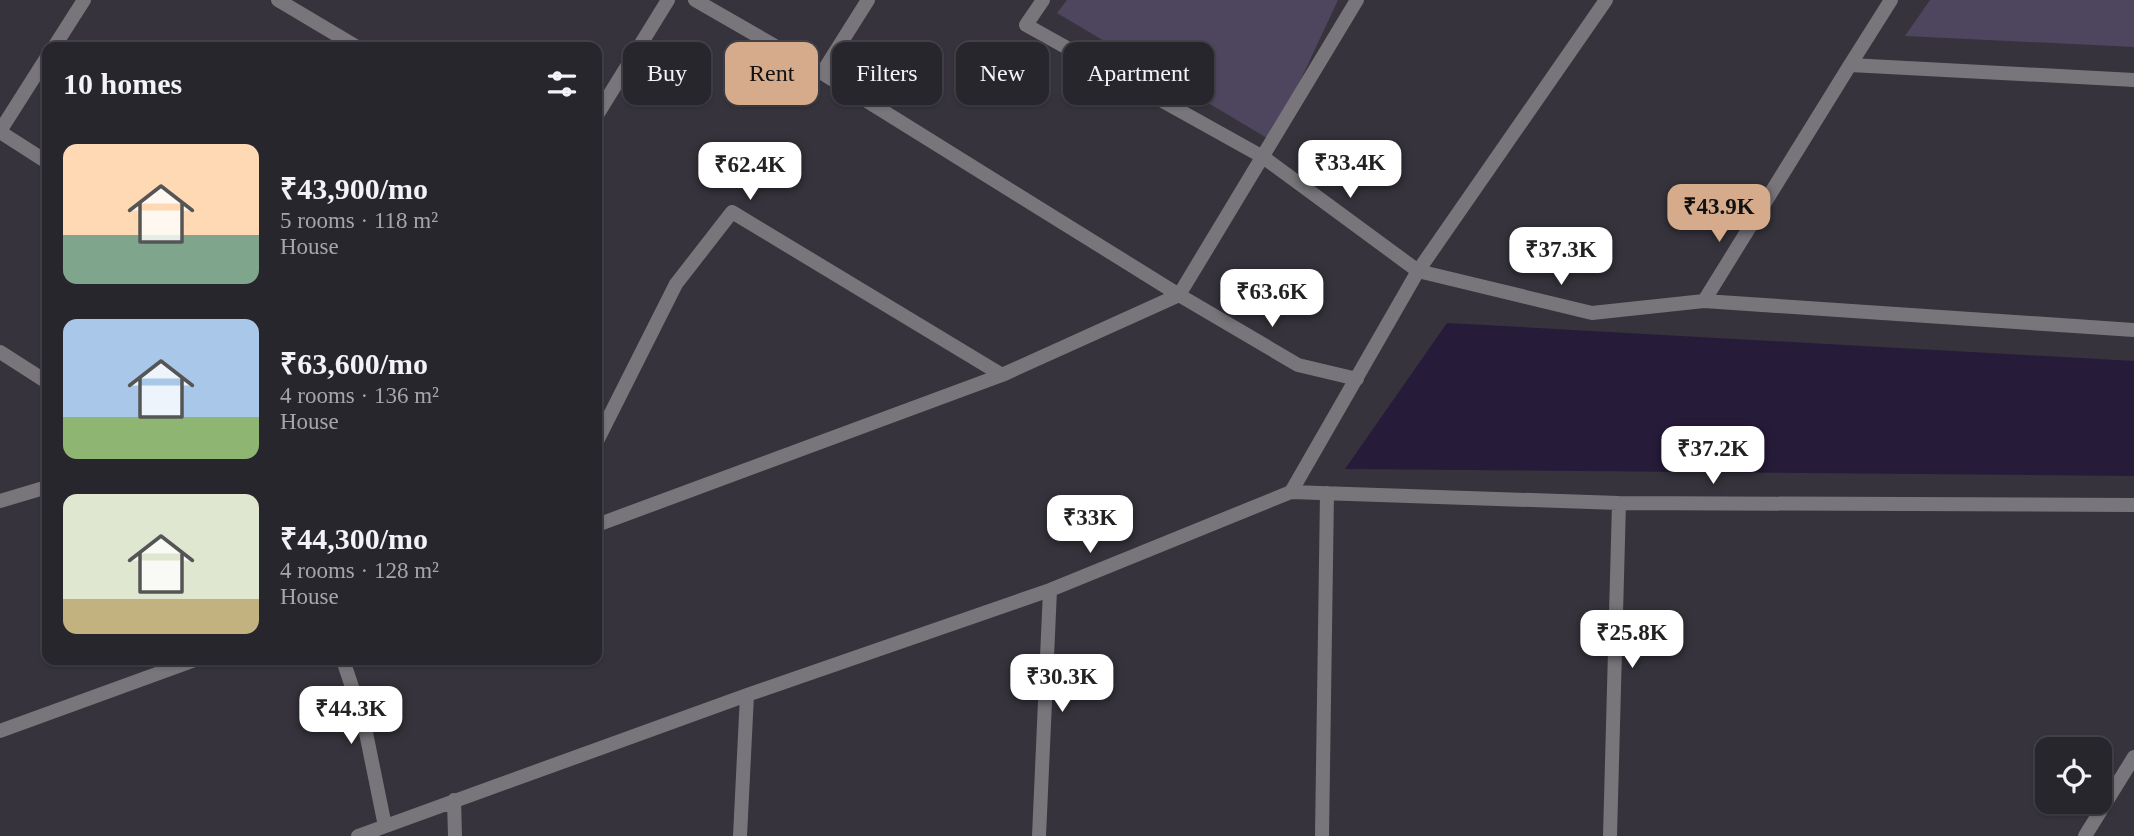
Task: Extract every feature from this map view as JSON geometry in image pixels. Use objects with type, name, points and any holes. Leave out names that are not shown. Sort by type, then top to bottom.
[{"type":"street","points":[[57,42],[84,0]]},
{"type":"street","points":[[278,0],[349,42]]},
{"type":"street","points":[[602,107],[668,0]]},
{"type":"street","points":[[695,0],[822,73],[1179,295],[1298,365],[1357,379]]},
{"type":"street","points":[[822,73],[868,0]]},
{"type":"street","points":[[1043,0],[1026,25],[1262,157],[1418,271],[1592,313],[1704,301],[2134,330]]},
{"type":"street","points":[[602,522],[1002,375],[1179,295],[1357,0]]},
{"type":"street","points":[[1291,492],[1418,271],[1606,0]]},
{"type":"street","points":[[1704,301],[1891,0]]},
{"type":"street","points":[[42,65],[0,132],[42,159]]},
{"type":"street","points":[[1850,65],[2134,80]]},
{"type":"street","points":[[602,431],[676,284],[732,212],[1002,375]]},
{"type":"street","points":[[0,352],[42,379]]},
{"type":"street","points":[[0,502],[42,488]]},
{"type":"street","points":[[358,836],[747,695],[1050,590],[1291,492],[1619,503],[2134,505]]},
{"type":"street","points":[[1322,836],[1327,494]]},
{"type":"street","points":[[1610,836],[1619,503]]},
{"type":"street","points":[[1039,836],[1050,590]]},
{"type":"street","points":[[0,731],[181,665]]},
{"type":"street","points":[[345,665],[364,723],[385,826]]},
{"type":"street","points":[[740,836],[747,695]]},
{"type":"street","points":[[2085,836],[2134,757]]},
{"type":"street","points":[[454,800],[455,836]]},
{"type":"shaded area","points":[[1067,0],[1338,0],[1272,141],[1212,105],[1214,105],[1214,42],[1106,42],[1057,13]]},
{"type":"shaded area","points":[[1930,0],[2134,0],[2134,47],[1905,36]]},
{"type":"shaded area","points":[[1447,323],[2134,361],[2134,476],[1345,469]]}]
